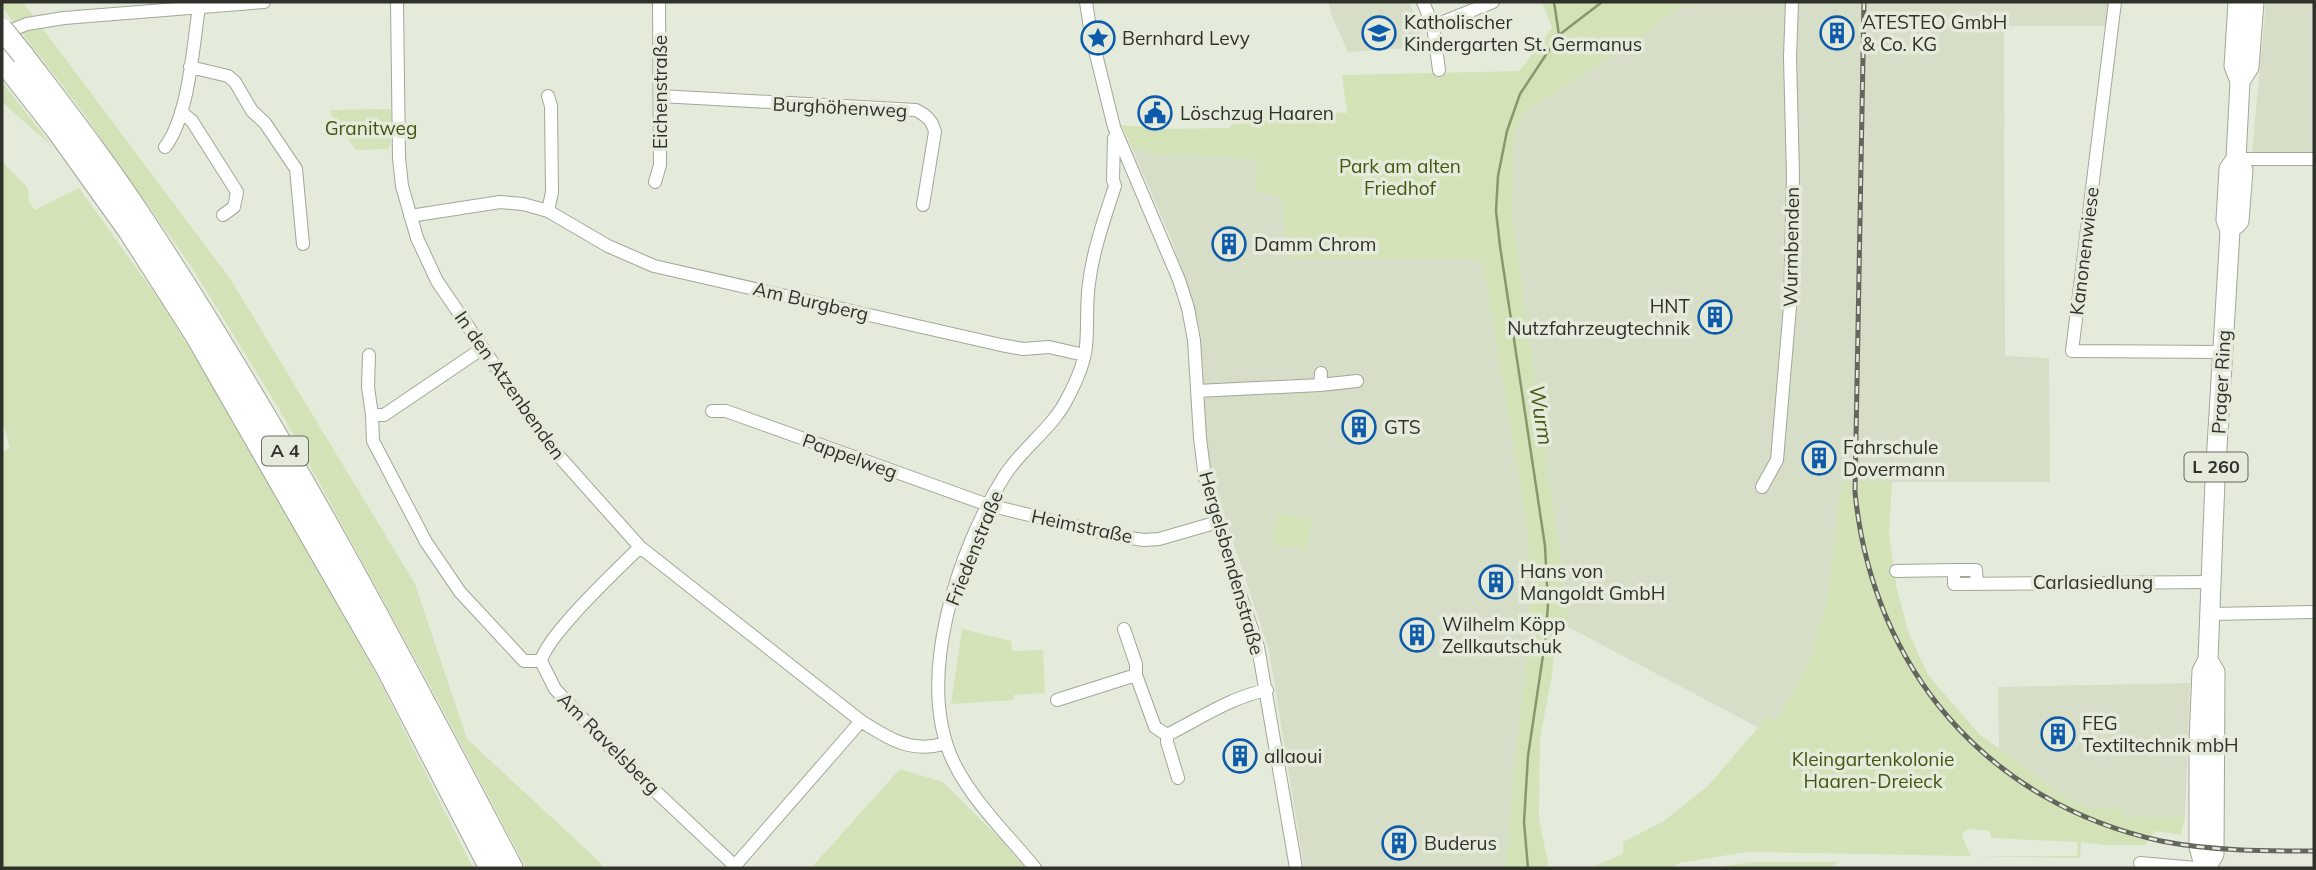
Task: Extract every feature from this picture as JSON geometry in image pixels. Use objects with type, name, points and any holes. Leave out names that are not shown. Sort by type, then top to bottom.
[{"type":"highway","name":"A 4","points":[[2,32],[9,59],[113,209],[195,334],[386,667],[490,868]]},
{"type":"highway","name":"A 4","points":[[9,59],[143,219],[208,320],[298,472],[389,636],[512,868]]},
{"type":"main road","name":"Prager Ring","points":[[2238,2],[2234,66],[2241,81]]},
{"type":"main road","name":"Prager Ring","points":[[2206,868],[2199,847],[2202,671],[2208,660],[2230,231],[2239,220],[2243,170],[2236,159],[2241,81],[2249,67],[2254,2]]},
{"type":"street","points":[[2,32],[27,24],[64,18],[225,3],[264,2]]},
{"type":"street","name":"In den Atzenbenden","points":[[397,2],[399,158],[410,216],[426,261],[549,445],[640,547],[862,721],[893,742],[914,748],[935,747],[946,743]]},
{"type":"street","name":"Eichenstraße","points":[[655,182],[660,166],[659,2]]},
{"type":"street","name":"Friedenstraße","points":[[1086,2],[1091,34],[1114,127],[1138,180]]},
{"type":"street","points":[[1423,2],[1433,26],[1439,71]]},
{"type":"street","points":[[1433,26],[1493,2]]},
{"type":"street","name":"Wurmbenden","points":[[1762,487],[1777,460],[1790,306],[1793,176],[1790,57],[1793,2]]},
{"type":"street","name":"Kanonenwiese","points":[[2115,2],[2072,351],[2223,352]]},
{"type":"street","points":[[165,147],[172,138],[181,112],[199,7]]},
{"type":"street","points":[[190,67],[228,76],[235,82],[296,169],[303,244]]},
{"type":"street","points":[[548,96],[551,106],[552,192],[548,211]]},
{"type":"street","name":"Burghöhenweg","points":[[660,96],[916,110],[933,124],[934,132],[923,205]]},
{"type":"street","points":[[181,112],[192,121],[236,192],[234,207],[223,215]]},
{"type":"street","name":"Friedenstraße","points":[[1035,868],[971,790],[946,743],[939,715],[940,655],[953,592],[988,505],[1006,472],[1064,405],[1084,355],[1088,286],[1115,186],[1114,127]]},
{"type":"street","points":[[2236,159],[2314,159]]},
{"type":"street","points":[[1115,186],[1138,180]]},
{"type":"street","name":"Hergelsbendenstraße","points":[[1138,180],[1188,308],[1194,340],[1205,478],[1258,648],[1296,868]]},
{"type":"street","name":"Am Burgberg","points":[[410,216],[500,202],[523,204],[548,211],[608,246],[654,266],[1001,345],[1023,349],[1049,346],[1084,355]]},
{"type":"street","points":[[372,415],[384,415],[483,348]]},
{"type":"street","points":[[369,355],[368,387],[373,441],[420,531],[443,568],[499,636],[524,661],[541,661],[544,651],[559,632],[640,547]]},
{"type":"street","points":[[1197,391],[1320,379],[1357,381]]},
{"type":"street","name":"Pappelweg","points":[[712,411],[726,411],[988,505]]},
{"type":"street","name":"Heimstraße","points":[[988,505],[1116,536],[1144,540],[1173,536],[1218,522]]},
{"type":"street","name":"Carlasiedlung","points":[[1896,571],[1954,570],[1954,583],[2210,582]]},
{"type":"street","points":[[2210,614],[2314,612]]},
{"type":"street","points":[[1124,629],[1136,664],[1136,675],[1155,727],[1167,735]]},
{"type":"street","name":"Am Ravelsberg","points":[[541,661],[555,690],[617,755],[734,867],[862,721]]},
{"type":"street","points":[[1057,700],[1136,675]]},
{"type":"street","points":[[1167,735],[1230,702],[1267,690]]},
{"type":"street","points":[[1167,735],[1178,778]]},
{"type":"street","points":[[2140,863],[2196,868]]},
{"type":"shaded area","name":"Katholischer Kindergarten St. Germanus","points":[[1329,2],[1409,2],[1419,26],[1420,47],[1348,52],[1331,14]]},
{"type":"shaded area","points":[[1686,2],[2110,2],[2107,26],[2004,26],[2005,356],[2049,358],[2050,482],[1842,482],[1827,602],[1813,642],[1817,645],[1776,720],[1768,716],[1759,728],[1570,628],[1512,213],[1514,133],[1523,113],[1626,47]]},
{"type":"shaded area","points":[[2266,2],[2314,2],[2314,152],[2252,152]]},
{"type":"shaded area","points":[[1132,148],[1147,149],[1152,154],[1257,159],[1281,196],[1288,259],[1483,260],[1526,520],[1531,577],[1530,619],[1505,868],[1304,868],[1269,650],[1211,476],[1205,430],[1201,335],[1172,241]]},
{"type":"shaded area","points":[[2190,683],[2185,817],[2123,817],[2123,808],[2094,809],[2067,799],[1999,750],[1998,687]]},
{"type":"green space","points":[[2,2],[23,2],[231,280],[415,584],[467,739],[602,864],[602,868],[526,868],[279,409],[193,269],[79,107],[2,7]]},
{"type":"green space","name":"Park am alten Friedhof","points":[[1542,2],[1686,2],[1626,47],[1523,113],[1514,133],[1512,213],[1570,628],[1557,624],[1552,675],[1540,739],[1539,819],[1549,868],[1505,868],[1530,619],[1531,577],[1526,520],[1483,260],[1287,259],[1281,196],[1255,192],[1257,159],[1151,154],[1147,149],[1132,148],[1122,125],[1165,129],[1229,128],[1246,107],[1347,113],[1342,75],[1519,71],[1552,28]]},
{"type":"green space","points":[[2,82],[53,147],[2,102]]},
{"type":"green space","name":"Granitweg","points":[[391,109],[391,141],[388,149],[356,150],[330,110]]},
{"type":"green space","points":[[2,161],[28,188],[29,202],[35,210],[79,188],[162,304],[244,435],[379,680],[473,868],[2,868],[2,452],[10,448],[2,420]]},
{"type":"green space","name":"Kleingartenkolonie Haaren-Dreieck","points":[[1842,482],[1892,482],[1889,532],[1896,585],[1908,631],[1928,675],[1979,734],[2068,799],[2094,809],[2123,808],[2124,817],[2185,817],[2181,835],[2155,831],[2145,845],[2081,842],[2080,858],[1747,852],[1679,863],[1673,868],[1589,868],[1623,854],[1623,842],[1664,821],[1708,786],[1768,716],[1776,720],[1817,645],[1813,643],[1827,602]],"holes":[[[1968,829],[1990,831],[1991,838],[2078,842],[2077,856],[1971,856],[1961,834]]]},
{"type":"green space","points":[[1277,513],[1312,518],[1307,550],[1273,545]]},
{"type":"green space","points":[[962,629],[1011,641],[1012,651],[1043,650],[1045,693],[1014,695],[1014,700],[951,704]]},
{"type":"green space","points":[[900,769],[943,782],[1025,868],[811,868]]},
{"type":"green space","points":[[1752,862],[1838,862],[1831,868],[1709,868]]},
{"type":"waterway","points":[[1554,2],[1559,35]]},
{"type":"waterway","name":"Wurm","points":[[1528,868],[1524,822],[1528,756],[1548,605],[1545,546],[1500,246],[1496,211],[1498,176],[1507,131],[1520,94],[1559,35],[1602,2]]},
{"type":"railway","points":[[1864,2],[1855,492],[1866,556],[1886,615],[1913,670],[1949,718],[1992,760],[2042,795],[2099,822],[2161,841],[2199,847],[2314,851]]},
{"type":"place","name":"Katholischer Kindergarten St. Germanus","points":[[1379,33]]},
{"type":"place","name":"ATESTEO GmbH & Co. KG","points":[[1837,33]]},
{"type":"place","name":"Bernhard Levy","points":[[1098,38]]},
{"type":"place","name":"Löschzug Haaren","points":[[1155,113]]},
{"type":"place","name":"Damm Chrom","points":[[1229,244]]},
{"type":"place","name":"HNT Nutzfahrzeugtechnik","points":[[1715,317]]},
{"type":"place","name":"GTS","points":[[1359,427]]},
{"type":"place","name":"Fahrschule Dovermann","points":[[1819,458]]},
{"type":"place","name":"Hans von Mangoldt GmbH","points":[[1496,582]]},
{"type":"place","name":"Wilhelm Köpp Zellkautschuk","points":[[1417,635]]},
{"type":"place","name":"FEG Textiltechnik mbH","points":[[2058,734]]},
{"type":"place","name":"allaoui","points":[[1240,756]]},
{"type":"place","name":"Buderus","points":[[1399,843]]}]
